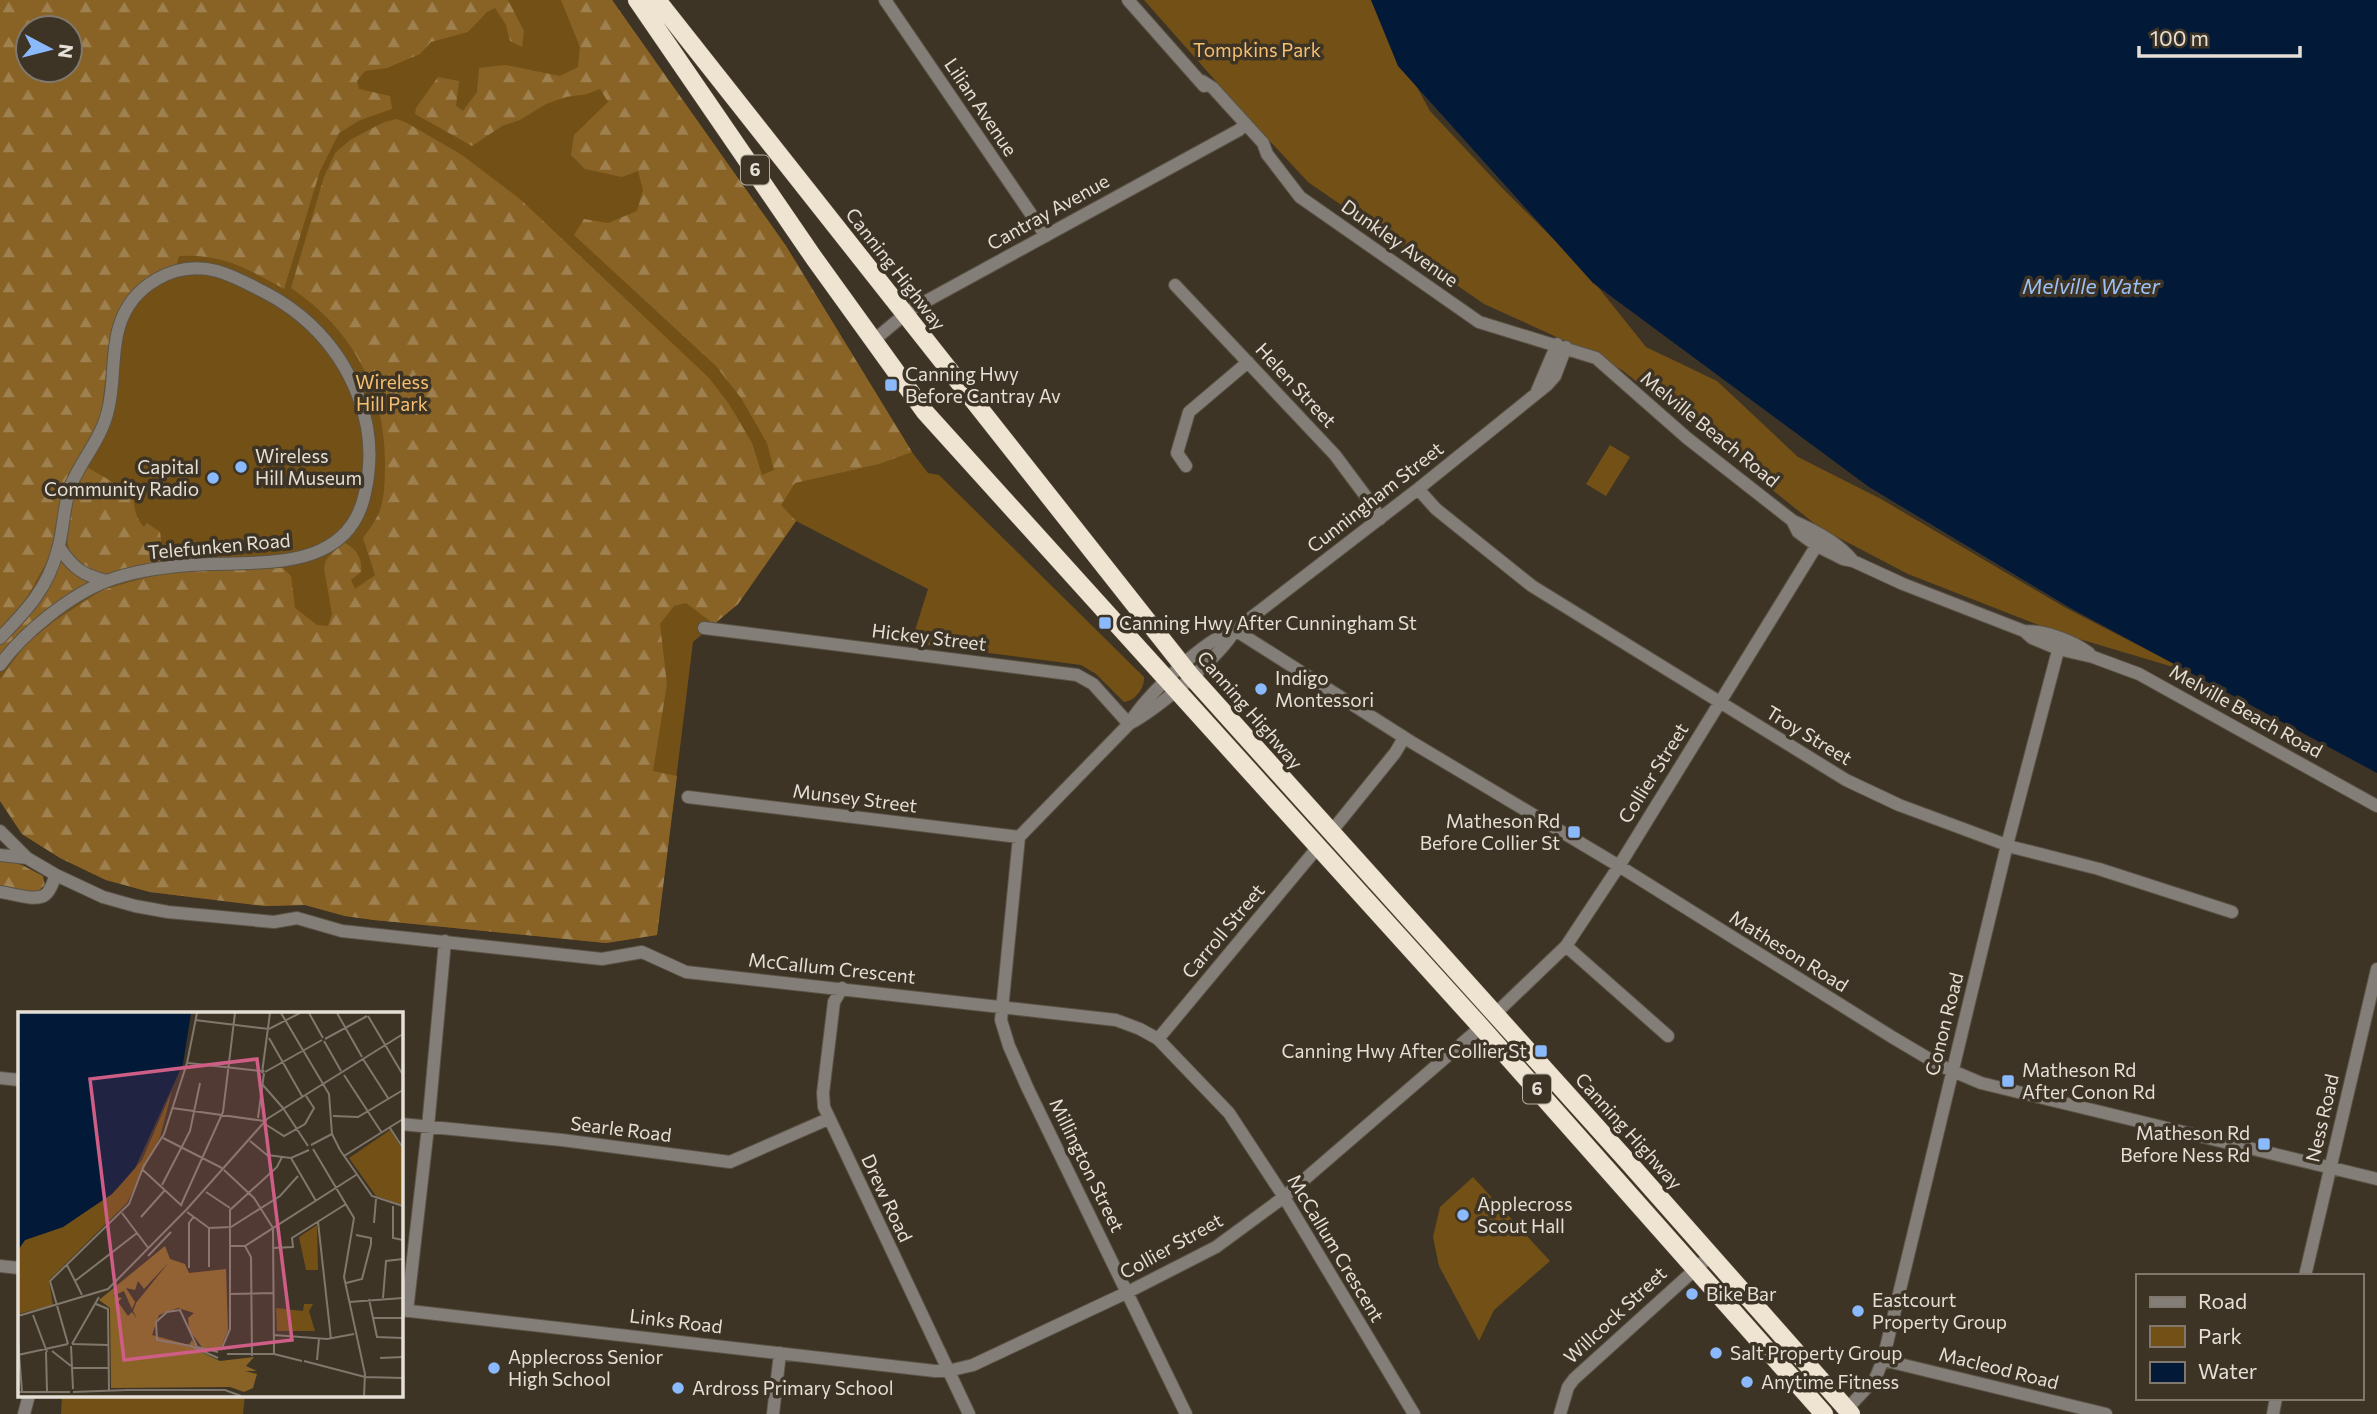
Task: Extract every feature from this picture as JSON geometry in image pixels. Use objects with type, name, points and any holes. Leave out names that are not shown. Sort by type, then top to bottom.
[{"type":"highway","name":"Canning Highway","points":[[637,0],[814,258],[925,412],[1482,1027],[1823,1414]]},
{"type":"highway","name":"Canning Highway","points":[[657,0],[1187,671],[1496,1013],[1849,1411]]},
{"type":"street","name":"Lilian Avenue","points":[[885,0],[1046,236]]},
{"type":"street","name":"Dunkley Avenue","points":[[1128,0],[1202,81],[1213,88],[1242,126],[1263,143],[1267,154],[1300,197],[1479,321],[1529,337],[1536,344],[1560,350]]},
{"type":"street","name":"Cantray Avenue","points":[[874,340],[905,315],[1242,126]]},
{"type":"street","name":"Telefunken Road","points":[[0,638],[36,600],[51,573],[59,547],[64,508],[72,483],[100,434],[108,411],[117,331],[124,313],[136,295],[150,282],[170,273],[203,269],[243,281],[298,313],[318,330],[337,355],[352,383],[365,421],[369,451],[368,481],[359,516],[350,530],[327,548],[300,558],[188,565],[150,570],[107,581],[40,622],[0,664]]},
{"type":"street","name":"Helen Street","points":[[1175,285],[1335,455],[1380,519]]},
{"type":"street","name":"Cunningham Street","points":[[1019,836],[1129,724],[1146,716],[1171,685],[1222,634],[1235,630],[1380,519],[1536,392],[1560,350]]},
{"type":"street","name":"Melville Beach Road","points":[[1560,350],[1596,358],[1687,438],[1793,521],[1820,541],[1845,551],[1853,561],[1903,584],[2024,631],[2038,631],[2059,644],[2081,647],[2093,657],[2139,674],[2377,806]]},
{"type":"street","points":[[1186,466],[1177,453],[1189,412],[1248,362]]},
{"type":"street","name":"Troy Street","points":[[1418,489],[1436,509],[1532,586],[1846,780],[1876,795],[2007,845],[2099,869],[2232,912]]},
{"type":"street","name":"Collier Street","points":[[1496,1013],[1566,946],[1619,866],[1820,541]]},
{"type":"street","points":[[59,547],[72,566],[107,581]]},
{"type":"street","name":"Hickey Street","points":[[704,628],[1077,675],[1093,684],[1129,724]]},
{"type":"street","name":"Matheson Road","points":[[1235,630],[1404,738],[1619,866],[1892,1037],[1952,1071],[1981,1083],[2377,1179]]},
{"type":"street","name":"Conon Road","points":[[1849,1411],[1875,1379],[1883,1360],[2007,845],[2059,644]]},
{"type":"street","points":[[1331,832],[1404,738]]},
{"type":"street","name":"Munsey Street","points":[[688,797],[1019,836]]},
{"type":"street","name":"McCallum Crescent","points":[[0,831],[27,858],[55,875],[103,897],[150,909],[274,922],[297,918],[342,931],[602,959],[642,952],[686,972],[1116,1020],[1140,1029],[1158,1039],[1180,1059],[1229,1113],[1284,1198],[1414,1414]]},
{"type":"street","points":[[1003,1006],[1019,836]]},
{"type":"street","name":"Carroll Street","points":[[1158,1039],[1318,847]]},
{"type":"street","name":"McCallum Crescent","points":[[0,855],[27,858]]},
{"type":"street","points":[[0,892],[43,896],[49,890],[55,875]]},
{"type":"street","points":[[404,1310],[428,1127],[445,941]]},
{"type":"street","points":[[1566,946],[1668,1036]]},
{"type":"street","name":"Ness Road","points":[[2305,1274],[2377,969]]},
{"type":"street","name":"Drew Road","points":[[842,988],[834,1002],[823,1094],[824,1107],[969,1414]]},
{"type":"street","name":"Millington Street","points":[[1003,1006],[1001,1020],[1009,1046],[1186,1414]]},
{"type":"street","name":"Collier Street","points":[[948,1371],[973,1365],[1216,1247],[1284,1198],[1482,1027]]},
{"type":"street","points":[[0,1079],[18,1080]]},
{"type":"street","name":"Searle Road","points":[[402,1124],[562,1140],[730,1162],[828,1119]]},
{"type":"street","name":"Willcock Street","points":[[1560,1414],[1564,1398],[1574,1379],[1711,1255]]},
{"type":"street","points":[[0,1266],[18,1268]]},
{"type":"street","name":"Links Road","points":[[404,1310],[948,1371]]},
{"type":"street","points":[[774,1414],[780,1353]]},
{"type":"street","name":"Macleod Road","points":[[1883,1360],[2106,1414]]},
{"type":"street","points":[[24,1414],[29,1396]]},
{"type":"green space","name":"Wireless Hill Park","points":[[0,0],[612,0],[786,246],[912,452],[928,473],[939,475],[1144,677],[1139,693],[1124,702],[1096,674],[1081,665],[911,643],[928,589],[796,521],[738,604],[693,642],[657,935],[606,943],[374,920],[345,916],[305,905],[265,906],[150,892],[106,880],[60,858],[22,834],[0,801]]},
{"type":"green space","points":[[0,0],[508,0],[524,31],[522,47],[510,41],[506,25],[495,8],[487,12],[468,32],[431,42],[420,54],[387,68],[365,71],[357,81],[359,89],[390,96],[392,109],[360,120],[339,133],[320,171],[284,289],[234,264],[208,257],[179,256],[176,266],[129,296],[117,314],[111,331],[102,408],[93,436],[64,488],[52,552],[19,612],[0,632]]},
{"type":"green space","name":"Wireless Hill Park","points":[[561,0],[612,0],[786,246],[912,452],[879,464],[795,483],[781,505],[796,521],[738,604],[714,624],[686,603],[674,606],[660,624],[667,684],[653,771],[677,776],[657,935],[606,943],[374,920],[345,916],[305,905],[265,906],[150,892],[106,880],[60,858],[22,834],[0,801],[0,679],[25,645],[53,622],[102,590],[151,576],[187,569],[283,568],[291,576],[295,608],[317,625],[328,626],[332,614],[324,568],[326,560],[343,542],[360,558],[361,572],[351,580],[355,589],[375,575],[363,538],[378,515],[385,482],[379,410],[371,385],[347,341],[312,304],[291,288],[324,177],[335,153],[350,140],[384,122],[397,119],[462,155],[521,200],[709,378],[729,404],[752,443],[762,475],[774,470],[767,443],[741,398],[716,366],[574,235],[584,219],[608,223],[637,211],[643,190],[638,171],[622,177],[585,169],[571,155],[574,135],[608,102],[600,89],[546,104],[520,120],[502,126],[472,146],[415,114],[416,108],[438,77],[459,81],[456,106],[463,111],[477,92],[479,68],[505,65],[560,76],[578,67],[580,47]]},
{"type":"green space","name":"Tompkins Park","points":[[1144,0],[1371,0],[1430,111],[1503,189],[1582,267],[1646,347],[1717,381],[1798,457],[1881,499],[2066,608],[2190,672],[2059,633],[1908,574],[1820,528],[1622,370],[1583,349],[1484,304],[1308,182]]},
{"type":"green space","points":[[1610,445],[1630,457],[1606,496],[1586,484]]},
{"type":"green space","points":[[87,467],[133,494],[141,523],[144,527],[147,523],[160,532],[164,562],[107,575],[83,568],[73,558],[68,544],[69,511]]},
{"type":"green space","points":[[60,556],[96,584],[0,659],[0,645],[15,628]]},
{"type":"green space","points":[[0,858],[43,876],[45,885],[37,892],[0,887]]},
{"type":"green space","points":[[1473,1177],[1550,1261],[1494,1310],[1479,1341],[1439,1266],[1433,1237],[1440,1207]]},
{"type":"green space","points":[[62,1396],[245,1396],[243,1414],[61,1414]]},
{"type":"water","name":"Melville Water","points":[[1371,0],[2377,0],[2377,773],[2072,609],[1869,487],[1593,283],[1398,66]]},
{"type":"place","name":"Canning Hwy Before Cantray Av","points":[[891,385]]},
{"type":"place","name":"Wireless Hill Museum","points":[[241,467]]},
{"type":"place","name":"Capital Community Radio","points":[[213,478]]},
{"type":"place","name":"Canning Hwy After Cunningham St","points":[[1105,623]]},
{"type":"place","name":"Indigo Montessori","points":[[1261,689]]},
{"type":"place","name":"Matheson Rd Before Collier St","points":[[1574,832]]},
{"type":"place","name":"Canning Hwy After Collier St","points":[[1541,1051]]},
{"type":"place","name":"Matheson Rd After Conon Rd","points":[[2008,1081]]},
{"type":"place","name":"Matheson Rd Before Ness Rd","points":[[2264,1144]]},
{"type":"place","name":"Applecross Scout Hall","points":[[1463,1215]]},
{"type":"place","name":"Bike Bar","points":[[1692,1294]]},
{"type":"place","name":"Eastcourt Property Group","points":[[1858,1311]]},
{"type":"place","name":"Salt Property Group","points":[[1716,1353]]},
{"type":"place","name":"Applecross Senior High School","points":[[494,1368]]},
{"type":"place","name":"Anytime Fitness","points":[[1747,1382]]},
{"type":"place","name":"Ardross Primary School","points":[[678,1388]]}]
